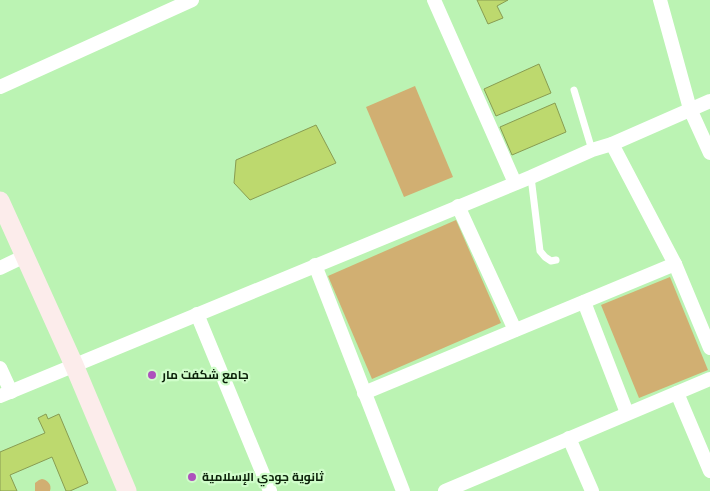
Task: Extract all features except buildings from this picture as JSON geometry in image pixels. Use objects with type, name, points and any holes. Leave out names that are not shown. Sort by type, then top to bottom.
[{"type":"street","points":[[0,87],[192,0]]},
{"type":"street","points":[[434,0],[515,183]]},
{"type":"street","points":[[660,0],[690,110],[710,153]]},
{"type":"street","points":[[0,368],[5,394],[531,177],[592,150],[612,144],[710,101]]},
{"type":"street","points":[[612,144],[675,264],[710,348]]},
{"type":"street","points":[[0,201],[74,366],[127,491]]},
{"type":"street","points":[[458,206],[515,330]]},
{"type":"street","points":[[0,268],[25,256]]},
{"type":"street","points":[[364,393],[675,264]]},
{"type":"street","points":[[315,265],[403,491]]},
{"type":"street","points":[[584,302],[627,413]]},
{"type":"street","points":[[196,314],[270,491]]},
{"type":"street","points":[[445,491],[710,379]]},
{"type":"street","points":[[677,393],[710,471]]},
{"type":"street","points":[[569,438],[592,491]]},
{"type":"lane","points":[[574,90],[592,150]]},
{"type":"lane","points":[[531,177],[540,251],[551,261],[556,260]]},
{"type":"shaded area","points":[[415,86],[453,177],[404,197],[366,107]]},
{"type":"shaded area","points":[[456,220],[501,323],[372,379],[328,276]]},
{"type":"shaded area","points":[[670,277],[708,370],[639,398],[601,305]]},
{"type":"shaded area","points":[[42,479],[49,483],[50,491],[35,491],[35,483]]},
{"type":"place","name":"جامع شكفت مار","points":[[152,375]]},
{"type":"place","name":"ثانوية جودي الإسلامية","points":[[192,477]]}]
